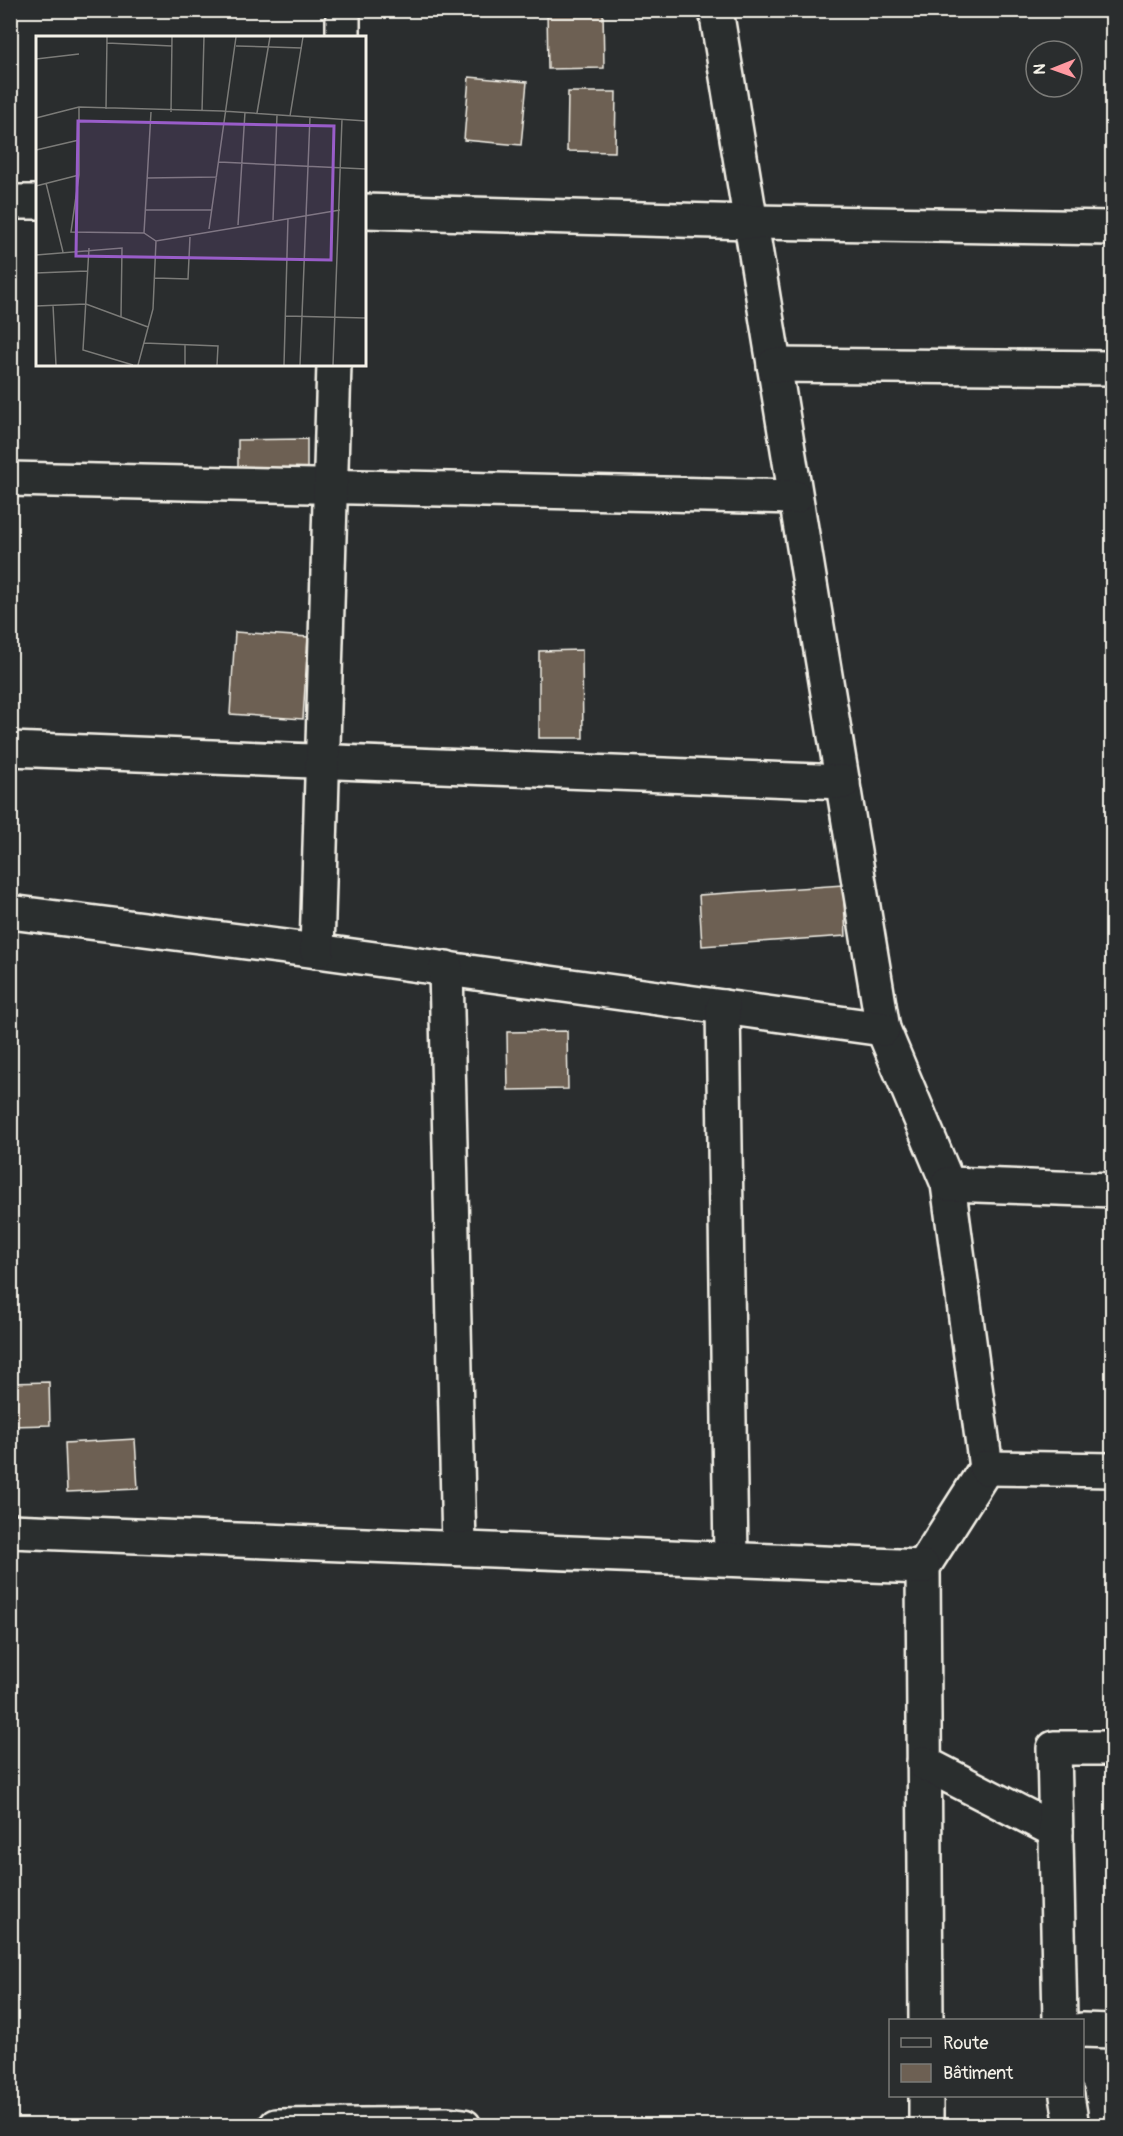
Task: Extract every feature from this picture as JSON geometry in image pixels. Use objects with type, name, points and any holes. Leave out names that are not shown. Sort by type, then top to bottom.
[{"type":"street","points":[[343,10],[343,36]]},
{"type":"street","points":[[716,10],[883,1029],[948,1184],[986,1468],[923,1567],[926,2019]]},
{"type":"street","points":[[10,202],[36,202]]},
{"type":"street","points":[[366,211],[750,222],[1113,228]]},
{"type":"street","points":[[774,365],[1113,368]]},
{"type":"street","points":[[317,951],[334,366]]},
{"type":"street","points":[[10,479],[795,497]]},
{"type":"street","points":[[10,749],[843,782]]},
{"type":"street","points":[[10,912],[446,968],[883,1029]]},
{"type":"street","points":[[446,968],[459,1548]]},
{"type":"street","points":[[723,1006],[731,1559]]},
{"type":"street","points":[[948,1184],[1113,1190]]},
{"type":"street","points":[[986,1468],[1113,1470]]},
{"type":"street","points":[[10,1531],[923,1567]]},
{"type":"street","points":[[1059,2019],[1054,1748],[1113,1748]]},
{"type":"street","points":[[924,1763],[1056,1831]]},
{"type":"street","points":[[1084,2030],[1113,2031]]},
{"type":"street","points":[[926,2097],[926,2126]]},
{"type":"street","points":[[1067,2097],[1072,2126]]},
{"type":"street","points":[[276,2126],[453,2125]]},
{"type":"building","points":[[547,10],[603,10],[604,68],[548,69]]},
{"type":"building","points":[[469,77],[527,82],[521,145],[464,140]]},
{"type":"building","points":[[568,92],[616,92],[615,152],[567,151]]},
{"type":"building","points":[[307,439],[307,468],[238,468],[238,440]]},
{"type":"building","points":[[235,632],[308,637],[303,719],[230,714]]},
{"type":"building","points":[[582,650],[583,738],[539,738],[539,651]]},
{"type":"building","points":[[843,885],[846,936],[702,946],[699,895]]},
{"type":"building","points":[[10,1024],[13,1024],[15,1087],[10,1087]]},
{"type":"building","points":[[567,1031],[568,1089],[508,1090],[507,1032]]},
{"type":"building","points":[[49,1382],[50,1425],[10,1426],[10,1383]]},
{"type":"building","points":[[135,1439],[138,1489],[67,1492],[65,1443]]}]
